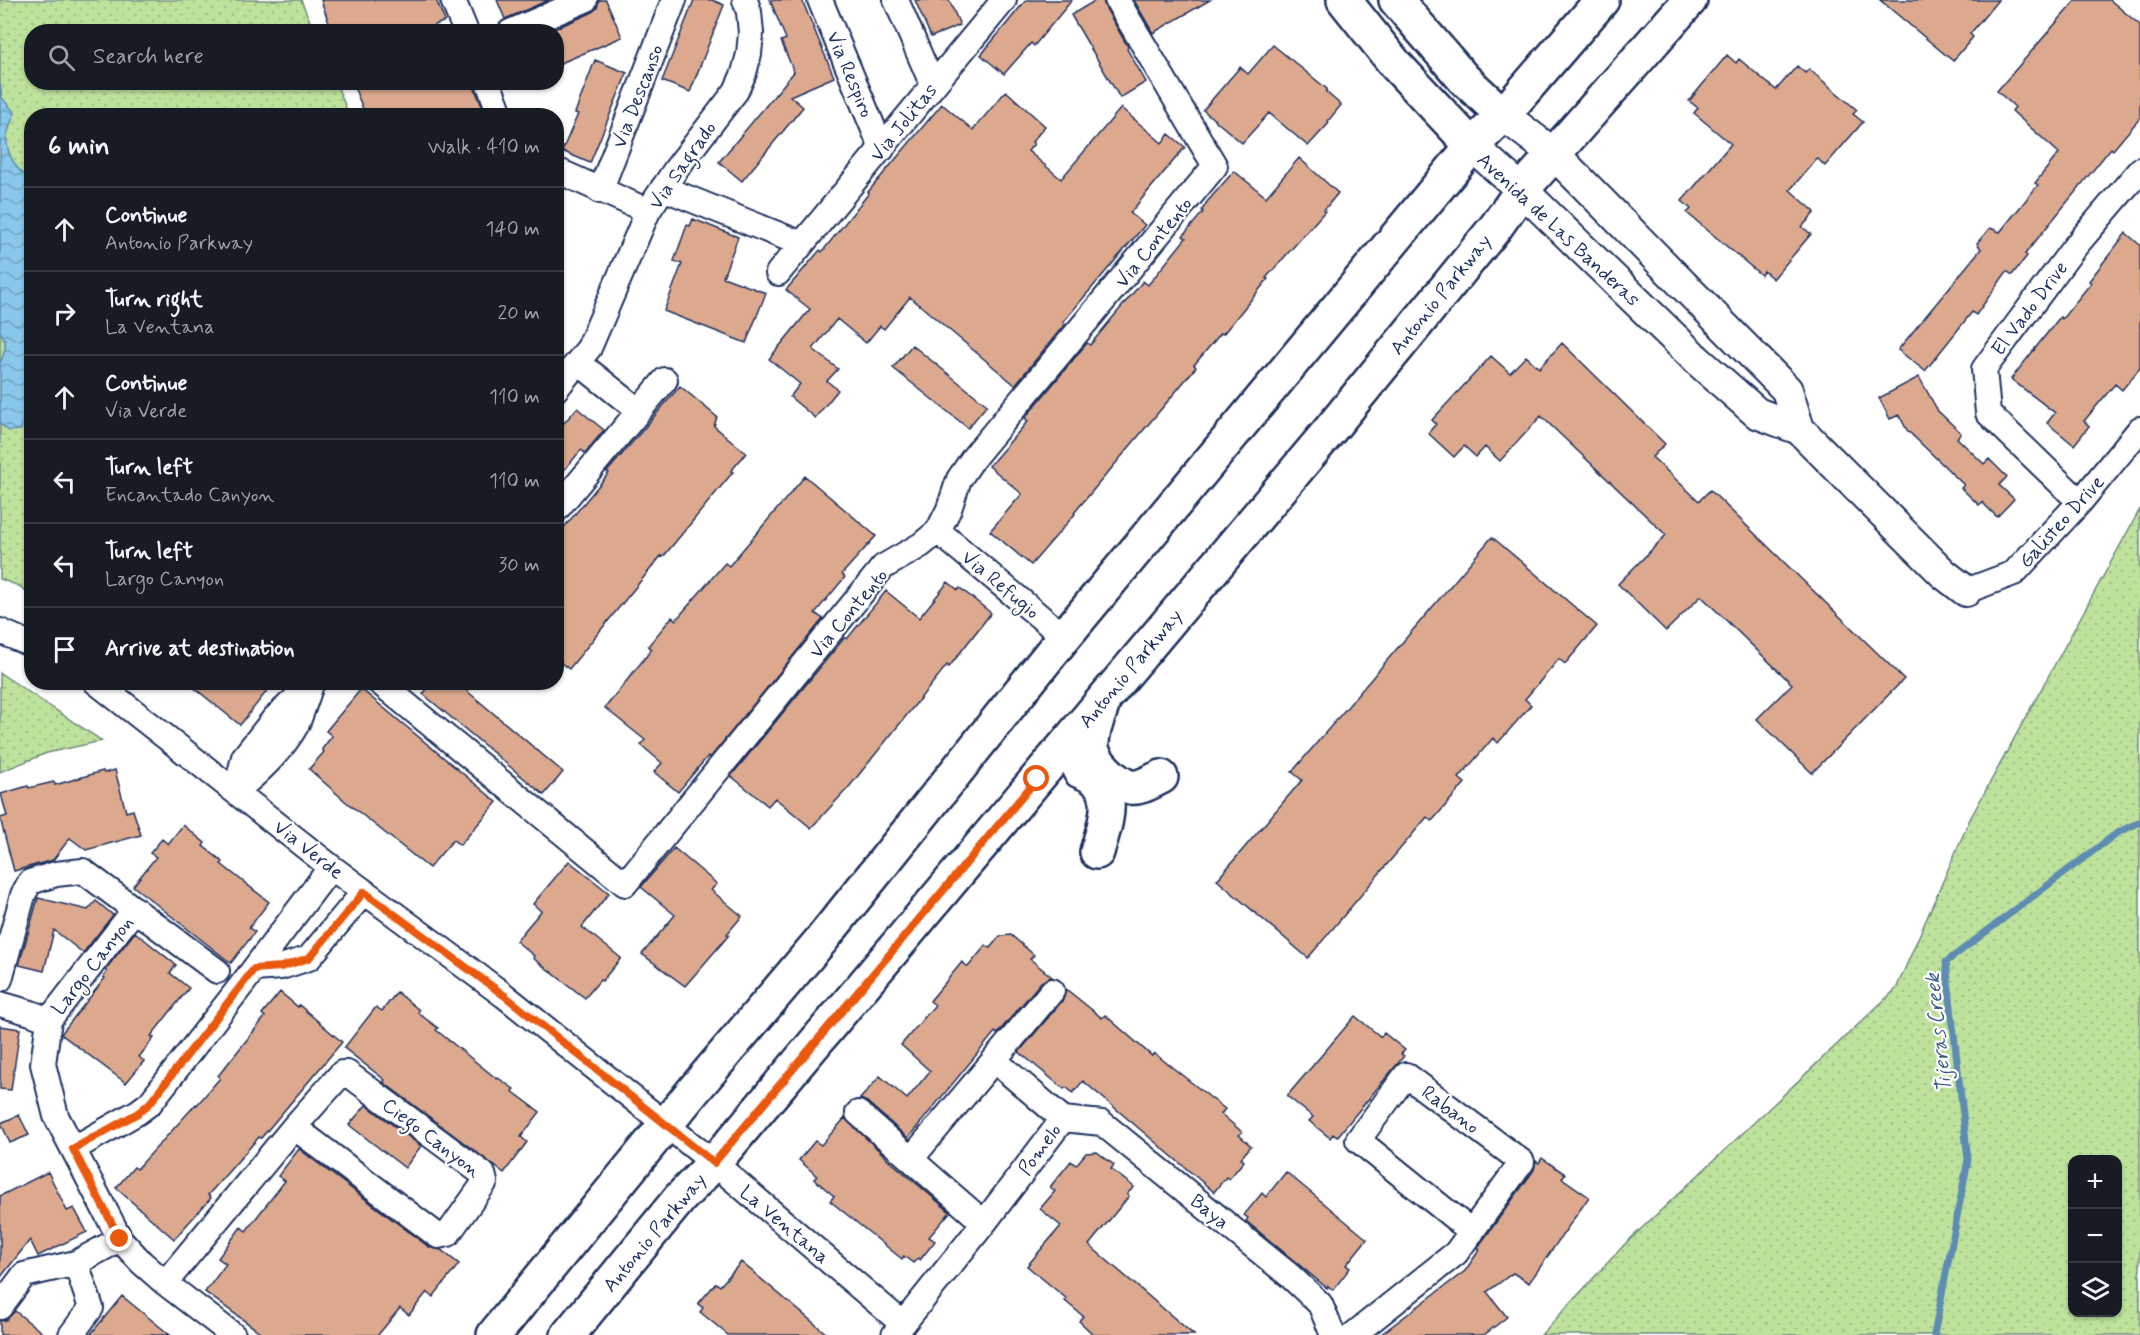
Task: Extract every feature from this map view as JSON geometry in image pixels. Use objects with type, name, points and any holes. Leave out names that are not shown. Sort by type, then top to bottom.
[{"type":"main road","name":"Avenida de Las Banderas","points":[[1344,0],[1395,64],[1472,146]]},
{"type":"main road","name":"Avenida de Las Banderas","points":[[1396,0],[1464,79],[1503,115]]},
{"type":"main road","points":[[494,1335],[823,938],[1064,637],[1472,146],[1503,115],[1602,0]]},
{"type":"main road","name":"Antonio Parkway","points":[[568,1335],[680,1197],[714,1163],[1330,429],[1495,228],[1522,190],[1690,0]]},
{"type":"main road","points":[[1106,696],[1095,725],[1092,746],[1094,759],[1119,781],[1130,787],[1144,785],[1161,777]]},
{"type":"main road","points":[[1037,779],[1060,771],[1078,770],[1087,774],[1103,788],[1108,801],[1106,819],[1096,852]]},
{"type":"street","points":[[453,0],[463,24]]},
{"type":"street","points":[[529,24],[585,0]]},
{"type":"street","name":"Via Descanso","points":[[600,191],[674,0]]},
{"type":"street","name":"Via Sagrado","points":[[564,380],[579,363],[599,328],[648,211],[736,91],[749,54],[751,33],[745,0]]},
{"type":"street","name":"Via Respiro","points":[[820,0],[882,148]]},
{"type":"street","points":[[896,0],[933,86]]},
{"type":"street","name":"Via Jolitas","points":[[778,273],[1004,0]]},
{"type":"street","name":"Via Contento","points":[[407,691],[625,884],[884,567],[921,545],[938,531],[949,509],[959,479],[974,457],[1215,166],[1117,0]]},
{"type":"street","points":[[491,90],[498,108]]},
{"type":"street","name":"Avenida de Las Banderas","points":[[1503,115],[1554,154],[1787,390],[1799,429]]},
{"type":"street","name":"Avenida de Las Banderas","points":[[1472,146],[1522,190],[1689,352],[1757,413],[1799,429],[1944,574],[1966,591]]},
{"type":"street","name":"El Vado Drive","points":[[2080,502],[1988,413],[1984,369],[2073,249],[2140,170]]},
{"type":"street","points":[[564,174],[648,211]]},
{"type":"street","points":[[663,188],[802,244]]},
{"type":"street","points":[[579,363],[639,411]]},
{"type":"street","points":[[564,500],[665,380]]},
{"type":"street","name":"Galisteo Drive","points":[[1966,591],[2014,573],[2080,502],[2140,429]]},
{"type":"street","name":"Via Refugio","points":[[938,531],[1064,637]]},
{"type":"street","points":[[0,631],[24,642]]},
{"type":"street","name":"Via Verde","points":[[106,690],[331,867],[505,996],[666,1125]]},
{"type":"street","points":[[236,791],[262,770],[288,737],[310,690]]},
{"type":"street","points":[[73,1149],[138,1113],[150,1103],[331,867]]},
{"type":"street","name":"Largo Canyon","points":[[0,980],[23,895],[30,882],[56,874],[83,871],[217,971]]},
{"type":"street","points":[[254,969],[281,967],[309,958],[364,892]]},
{"type":"street","name":"Largo Canyon","points":[[135,909],[49,1020],[43,1064],[56,1116],[120,1239],[165,1283],[233,1335]]},
{"type":"street","points":[[911,1159],[1052,991]]},
{"type":"street","name":"Largo Canyon","points":[[0,1004],[31,1012],[49,1020]]},
{"type":"street","name":"Pomelo","points":[[899,1330],[1063,1119],[994,1060]]},
{"type":"street","name":"Ciego Canyon","points":[[165,1283],[294,1127],[339,1075],[347,1073],[483,1174],[485,1182],[448,1234],[438,1236],[294,1127]]},
{"type":"street","name":"Rabano","points":[[1353,1335],[1456,1253],[1472,1232],[1522,1162],[1406,1075],[1359,1140],[1472,1232]]},
{"type":"street","points":[[858,1113],[984,1223]]},
{"type":"street","name":"Baya","points":[[1063,1119],[1102,1124],[1111,1131],[1289,1275],[1320,1304],[1333,1335]]},
{"type":"street","name":"La Ventana","points":[[666,1125],[714,1163],[899,1330]]},
{"type":"street","points":[[0,1307],[24,1275],[76,1263],[120,1239]]},
{"type":"street","points":[[71,1335],[91,1308],[76,1263]]},
{"type":"green space","points":[[0,0],[301,0],[311,24],[24,24],[24,90],[339,90],[346,108],[24,108],[24,590],[0,579]]},
{"type":"green space","points":[[2140,509],[2140,1335],[1541,1335],[1625,1244],[1896,989],[1970,819]]},
{"type":"green space","points":[[0,673],[102,741],[47,753],[0,772]]},
{"type":"water","points":[[0,83],[2,98],[15,113],[8,133],[8,149],[13,161],[24,174],[24,414],[21,430],[9,431],[0,424],[0,364],[5,350],[5,341],[0,331]]},
{"type":"building","points":[[321,0],[436,0],[445,21],[438,24],[329,24]]},
{"type":"building","points":[[497,0],[549,0],[505,19]]},
{"type":"building","points":[[599,0],[606,0],[622,37],[564,62],[564,25],[597,8]]},
{"type":"building","points":[[694,0],[712,0],[724,5],[690,92],[662,81]]},
{"type":"building","points":[[770,0],[802,0],[834,77],[790,96],[803,107],[742,181],[719,162],[794,72],[781,41],[786,39]]},
{"type":"building","points":[[915,0],[949,0],[960,25],[931,37]]},
{"type":"building","points":[[1026,0],[1072,0],[1034,46],[1031,43],[1004,74],[981,55]]},
{"type":"building","points":[[1096,0],[1103,0],[1146,82],[1120,98],[1071,15]]},
{"type":"building","points":[[1134,0],[1210,0],[1153,33]]},
{"type":"building","points":[[1880,0],[1998,0],[1970,34],[1973,37],[1953,61]]},
{"type":"building","points":[[2076,0],[2110,0],[2140,25],[2140,118],[2113,150],[2111,148],[2025,254],[2027,256],[2012,275],[2007,271],[1976,315],[1972,312],[1925,371],[1898,350],[1981,249],[1977,243],[1990,228],[2000,232],[2038,185],[2035,183],[2059,153],[2012,111],[2015,107],[1997,91]]},
{"type":"building","points":[[1273,45],[1327,89],[1326,92],[1341,105],[1328,121],[1329,123],[1308,146],[1269,113],[1242,143],[1203,110],[1240,67],[1248,74]]},
{"type":"building","points":[[1727,55],[1736,63],[1739,59],[1776,90],[1797,66],[1805,73],[1809,69],[1857,110],[1853,114],[1863,122],[1825,166],[1817,158],[1790,190],[1815,212],[1802,227],[1811,234],[1773,279],[1764,271],[1761,275],[1687,213],[1691,209],[1682,201],[1731,144],[1694,113],[1698,108],[1689,101]]},
{"type":"building","points":[[595,60],[627,73],[590,163],[564,152],[564,146],[578,114],[575,113]]},
{"type":"building","points":[[355,90],[475,90],[483,108],[363,108]]},
{"type":"building","points":[[1006,91],[1045,126],[1028,151],[1061,179],[1121,108],[1162,143],[1169,134],[1185,147],[1130,213],[1145,225],[1063,322],[1065,324],[1015,385],[910,297],[884,329],[880,326],[866,343],[837,319],[813,349],[838,369],[827,381],[838,390],[815,418],[790,397],[800,384],[769,359],[810,309],[786,290],[820,250],[822,252],[868,192],[942,104],[973,130]]},
{"type":"building","points":[[1299,158],[1338,193],[1031,565],[990,531],[1022,494],[989,466],[1028,421],[1025,418],[1087,343],[1090,345],[1143,281],[1148,285],[1186,238],[1183,236],[1203,212],[1207,202],[1234,171],[1266,197]]},
{"type":"building","points":[[693,219],[738,237],[723,277],[766,293],[746,343],[664,311],[682,264],[674,261],[687,225],[690,226]]},
{"type":"building","points":[[2126,233],[2140,245],[2140,368],[2122,390],[2115,384],[2084,421],[2089,426],[2074,445],[2047,423],[2055,413],[2011,379],[2060,317],[2062,319],[2091,283],[2089,281]]},
{"type":"building","points":[[1562,343],[1665,444],[1652,457],[1699,501],[1710,490],[1904,679],[1812,773],[1757,719],[1792,684],[1701,596],[1666,631],[1618,584],[1666,535],[1541,416],[1500,461],[1485,447],[1476,457],[1464,446],[1454,457],[1428,433],[1436,424],[1432,420],[1491,356],[1510,373],[1526,356],[1539,368]]},
{"type":"building","points":[[912,345],[987,405],[968,428],[893,368]]},
{"type":"building","points":[[1919,377],[1938,411],[1961,433],[1957,438],[1984,464],[1989,459],[2007,477],[1999,485],[2014,499],[1997,517],[1982,502],[1979,505],[1961,488],[1964,485],[1907,430],[1899,415],[1890,419],[1879,398]]},
{"type":"building","points":[[680,386],[717,417],[714,426],[746,453],[731,471],[733,472],[569,669],[564,665],[564,527],[609,473],[607,472]]},
{"type":"building","points":[[577,408],[604,430],[585,453],[581,450],[564,470],[564,423]]},
{"type":"building","points":[[805,476],[876,536],[842,574],[845,577],[815,613],[823,619],[710,758],[708,756],[678,792],[654,772],[662,763],[641,745],[645,740],[605,708],[652,649],[648,646],[672,617],[676,620],[725,563],[729,566]]},
{"type":"building","points":[[1492,537],[1597,626],[1565,664],[1559,659],[1525,699],[1531,705],[1498,743],[1493,738],[1459,778],[1465,783],[1432,821],[1427,817],[1308,958],[1217,880],[1302,780],[1292,772]]},
{"type":"building","points":[[948,582],[958,590],[960,588],[991,613],[849,787],[811,828],[775,798],[768,806],[731,776],[845,637],[847,639],[886,591],[919,618]]},
{"type":"building","points":[[197,690],[268,690],[240,725]]},
{"type":"building","points":[[362,690],[497,802],[460,845],[453,840],[429,868],[309,769],[324,752],[322,749],[332,736],[326,731]]},
{"type":"building","points":[[426,690],[468,690],[563,772],[544,795],[423,694]]},
{"type":"building","points":[[115,770],[126,812],[133,810],[141,835],[86,850],[70,838],[53,860],[14,871],[0,818],[7,816],[1,794],[28,786],[29,788],[54,782],[55,785],[103,771],[104,773]]},
{"type":"building","points":[[183,825],[205,843],[203,846],[223,862],[221,864],[269,902],[249,928],[255,932],[231,963],[133,886],[156,857],[150,853],[162,839],[168,844]]},
{"type":"building","points":[[674,848],[717,884],[711,890],[742,916],[727,934],[729,935],[685,986],[642,954],[675,915],[641,887]]},
{"type":"building","points":[[569,861],[609,893],[582,927],[621,958],[585,998],[533,958],[534,956],[516,941],[541,911],[533,904]]},
{"type":"building","points":[[38,898],[88,910],[96,901],[113,915],[83,953],[54,930],[44,971],[19,965]]},
{"type":"building","points":[[135,932],[176,965],[170,973],[189,988],[151,1036],[154,1038],[139,1057],[144,1061],[126,1083],[61,1034],[105,978],[103,977],[107,972],[105,970]]},
{"type":"building","points":[[1011,935],[1034,955],[1030,959],[1052,977],[1041,982],[997,1034],[995,1032],[908,1138],[867,1102],[860,1099],[880,1076],[907,1099],[930,1071],[901,1045],[935,1005],[930,1001],[962,962],[968,967],[986,945],[990,948],[1000,936]]},
{"type":"building","points":[[1066,989],[1102,1018],[1105,1015],[1152,1056],[1154,1053],[1225,1109],[1221,1114],[1242,1132],[1239,1135],[1251,1146],[1241,1158],[1244,1161],[1229,1179],[1226,1177],[1214,1192],[1083,1081],[1073,1093],[1066,1087],[1064,1089],[1019,1052],[1063,1000]]},
{"type":"building","points":[[280,992],[298,1007],[299,1005],[342,1042],[261,1138],[259,1137],[208,1195],[211,1198],[174,1239],[116,1188],[134,1167],[137,1169],[220,1078],[218,1076],[265,1017],[262,1014]]},
{"type":"building","points":[[397,992],[419,1010],[418,1013],[438,1028],[436,1030],[497,1079],[514,1089],[512,1091],[540,1112],[521,1137],[527,1142],[504,1173],[383,1082],[385,1080],[344,1048],[376,1007],[382,1011]]},
{"type":"building","points":[[1355,1016],[1381,1037],[1384,1033],[1405,1050],[1401,1054],[1404,1056],[1337,1137],[1333,1134],[1330,1138],[1309,1121],[1313,1117],[1287,1096]]},
{"type":"building","points":[[0,1026],[20,1029],[11,1090],[0,1089]]},
{"type":"building","points":[[366,1105],[421,1146],[405,1168],[349,1125]]},
{"type":"building","points":[[19,1115],[29,1135],[10,1143],[1,1123]]},
{"type":"building","points":[[845,1118],[890,1161],[950,1212],[929,1237],[935,1241],[920,1260],[918,1258],[913,1263],[904,1256],[902,1259],[830,1201],[834,1196],[814,1179],[817,1176],[799,1160],[815,1141],[821,1145]]},
{"type":"building","points":[[299,1149],[429,1247],[441,1250],[459,1264],[433,1297],[427,1292],[409,1315],[400,1308],[378,1335],[264,1335],[205,1292],[226,1264],[218,1258],[241,1227],[246,1231],[285,1181],[278,1176]]},
{"type":"building","points":[[1097,1152],[1114,1165],[1111,1169],[1134,1187],[1089,1245],[1194,1335],[1094,1335],[1079,1321],[1083,1316],[1065,1301],[1067,1299],[1027,1266],[1061,1226],[1040,1209],[1055,1191],[1050,1187],[1071,1161],[1076,1165],[1086,1153]]},
{"type":"building","points":[[1542,1158],[1565,1174],[1562,1178],[1589,1197],[1529,1283],[1513,1273],[1487,1292],[1507,1317],[1484,1335],[1380,1335],[1465,1271],[1480,1249],[1478,1247],[1534,1170],[1536,1161],[1539,1163]]},
{"type":"building","points":[[48,1172],[67,1211],[74,1208],[87,1232],[38,1256],[30,1240],[0,1278],[0,1196]]},
{"type":"building","points":[[1286,1172],[1367,1239],[1346,1265],[1350,1268],[1333,1290],[1328,1286],[1327,1288],[1246,1221],[1248,1218],[1244,1215],[1262,1193],[1266,1197]]},
{"type":"building","points":[[741,1262],[828,1335],[728,1335],[700,1312],[703,1308],[698,1304],[716,1283],[720,1286]]},
{"type":"building","points":[[122,1296],[170,1335],[90,1335]]},
{"type":"building","points":[[15,1311],[45,1335],[0,1335],[0,1321],[6,1320]]},
{"type":"waterway","name":"Tijeras Creek","points":[[1934,1335],[1968,1160],[1946,962],[2117,833],[2140,822]]},
{"type":"route","points":[[120,1239],[73,1149],[138,1113],[150,1103],[254,969],[281,967],[309,958],[364,892],[505,996],[714,1163],[1037,779]]}]
